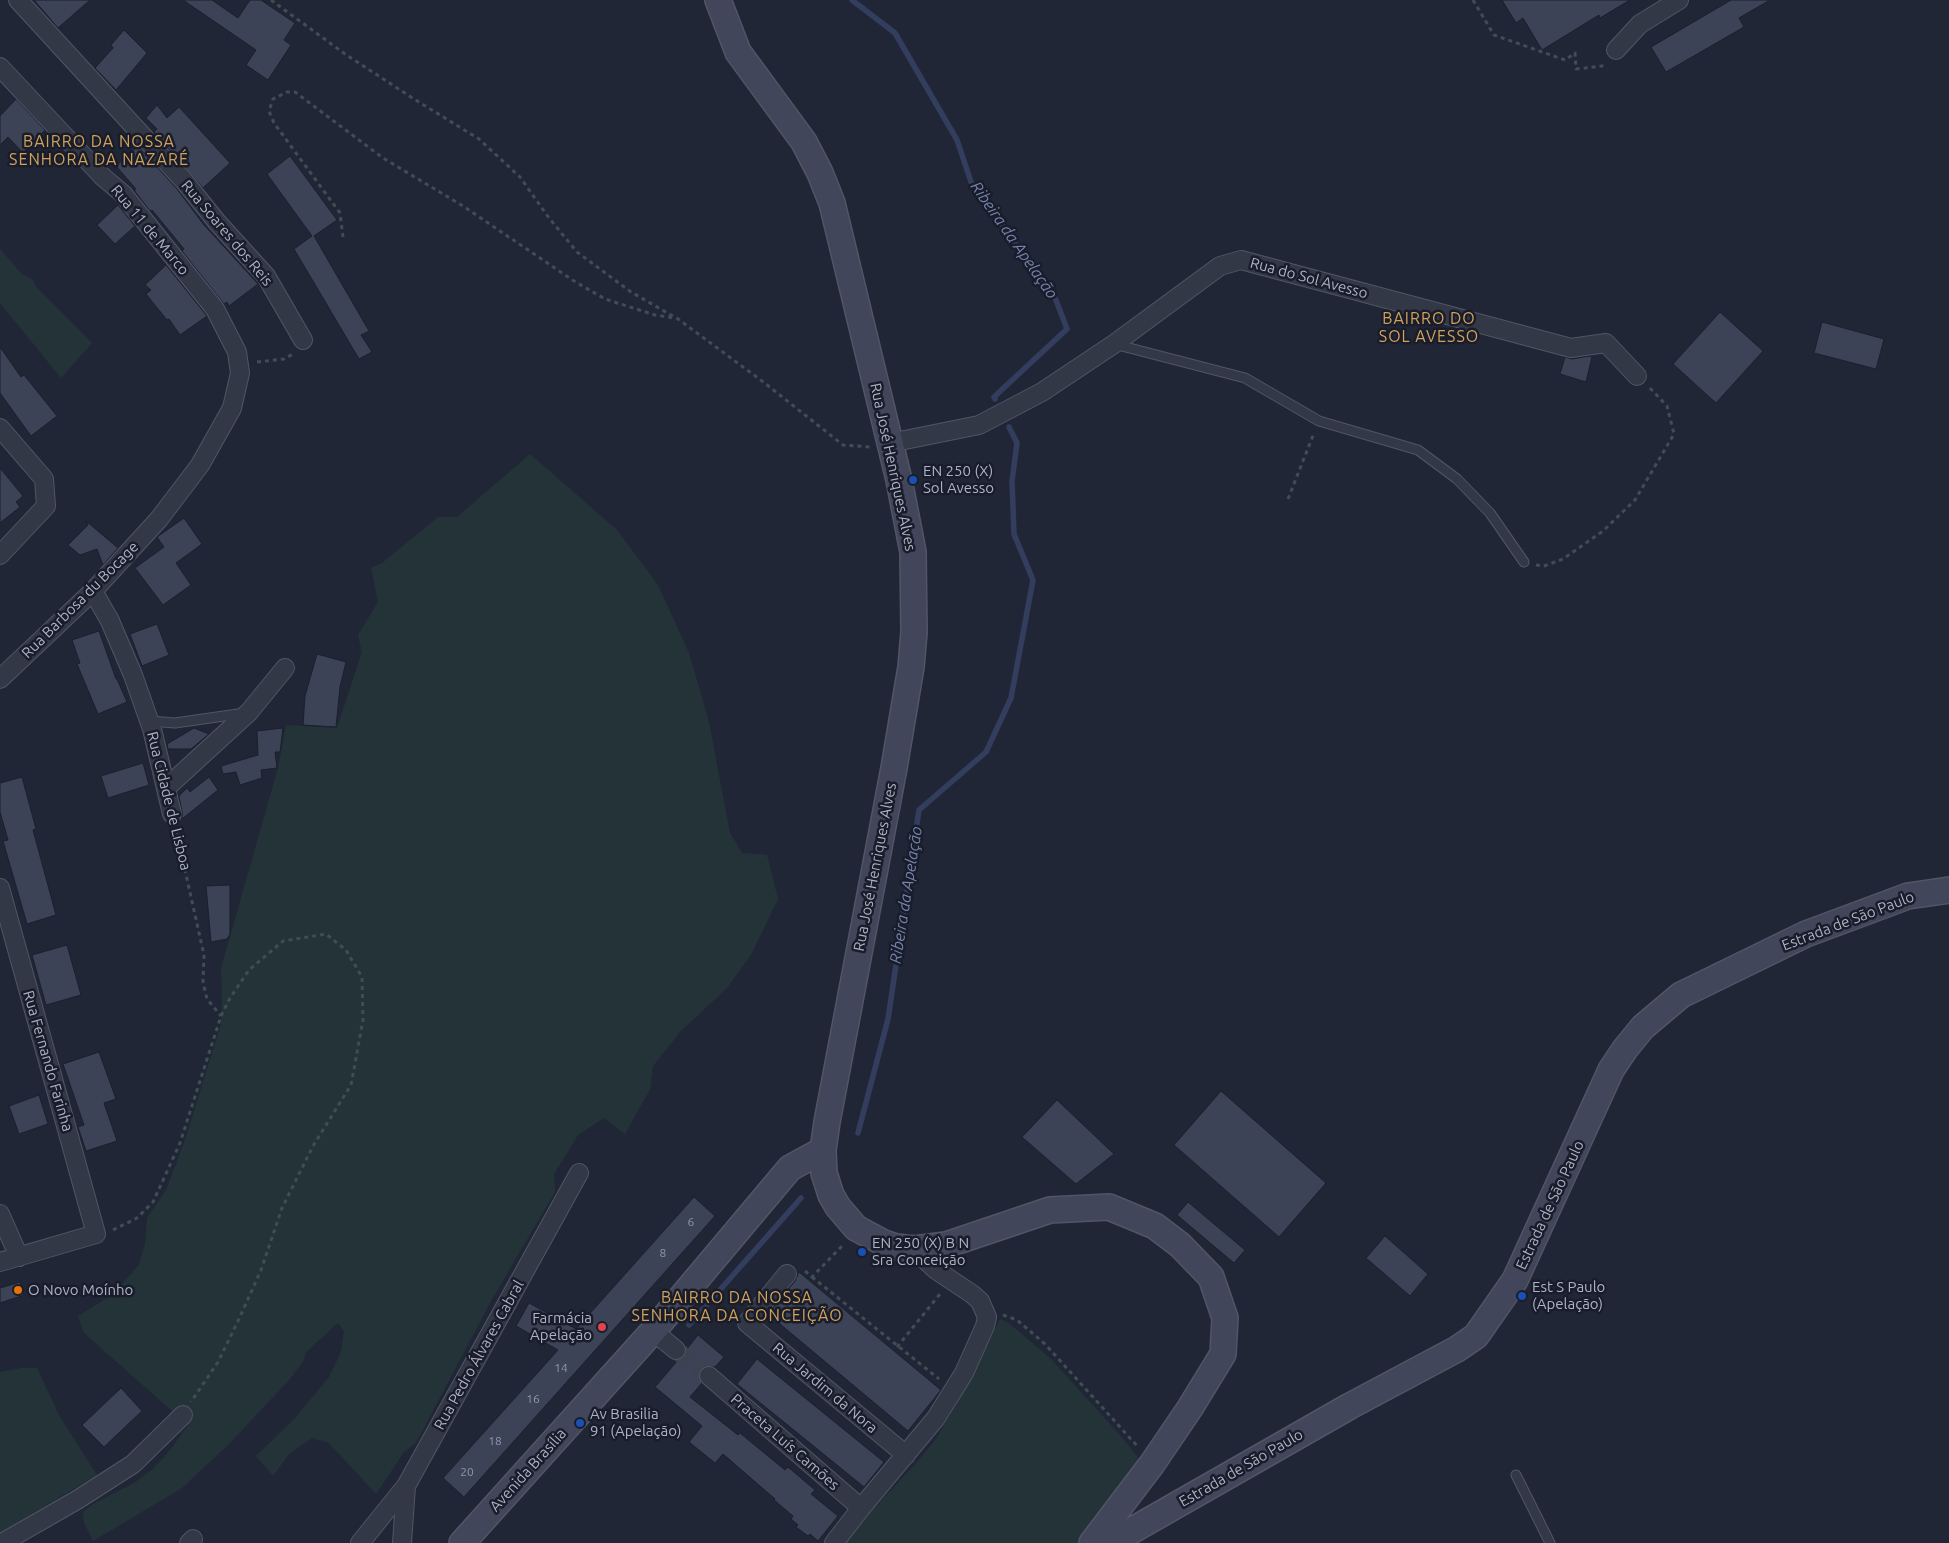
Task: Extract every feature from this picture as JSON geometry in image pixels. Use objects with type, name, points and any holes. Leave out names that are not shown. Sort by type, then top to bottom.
[{"type":"main road","name":"Rua José Henriques Alves","points":[[718,0],[738,52],[804,142],[820,173],[832,203],[890,443],[913,552],[914,632],[911,667],[894,768],[827,1122],[824,1161]]},
{"type":"main road","name":"Estrada de São Paulo","points":[[1110,1543],[1350,1406],[1457,1349],[1476,1336],[1516,1280],[1611,1070],[1643,1027],[1681,995],[1806,934],[1908,896],[1949,890]]},
{"type":"main road","name":"Avenida Brasília","points":[[462,1543],[653,1331],[790,1168],[824,1161]]},
{"type":"main road","points":[[824,1161],[831,1194],[846,1218],[859,1229],[884,1243],[914,1249],[946,1245],[1050,1210],[1109,1207],[1155,1226],[1180,1245],[1211,1277],[1225,1318],[1223,1354],[1190,1408],[1152,1464],[1092,1543]]},
{"type":"street","name":"Rua Soares dos Reis","points":[[18,0],[185,182],[217,222],[266,276],[304,340]]},
{"type":"street","points":[[1616,50],[1640,24],[1679,0]]},
{"type":"street","name":"Rua 11 de Marco","points":[[0,66],[103,177],[123,194],[215,309],[236,352],[239,366]]},
{"type":"street","name":"Rua do Sol Avesso","points":[[890,443],[980,425],[1042,392],[1114,344],[1220,266],[1241,260],[1572,348],[1606,344],[1638,376]]},
{"type":"street","name":"Rua Barbosa du Bocage","points":[[0,679],[93,591],[159,519],[200,465],[232,408],[240,374],[239,366]]},
{"type":"street","points":[[0,428],[44,479],[46,506],[0,554]]},
{"type":"street","name":"Rua Cidade de Lisboa","points":[[93,591],[110,621],[133,675],[157,748],[172,814]]},
{"type":"street","points":[[166,788],[250,712],[285,668]]},
{"type":"street","name":"Rua Fernando Farinha","points":[[0,888],[96,1234]]},
{"type":"street","name":"Rua Pedro Álvares Cabral","points":[[402,1543],[406,1486],[579,1173]]},
{"type":"street","points":[[0,1214],[19,1257]]},
{"type":"street","points":[[0,1262],[96,1234]]},
{"type":"street","points":[[834,1543],[936,1418],[964,1373],[985,1326],[987,1317],[984,1308],[972,1294],[936,1270],[914,1249]]},
{"type":"street","name":"Rua Jardim da Nora","points":[[787,1274],[747,1323],[906,1455]]},
{"type":"street","points":[[653,1331],[676,1350]]},
{"type":"street","name":"Praceta Luís Camões","points":[[709,1376],[861,1508]]},
{"type":"street","points":[[2,1543],[77,1500],[132,1464],[182,1414]]},
{"type":"street","points":[[360,1543],[406,1486]]},
{"type":"lane","points":[[1114,344],[1245,378],[1319,420],[1418,450],[1457,479],[1490,513],[1524,562]]},
{"type":"lane","points":[[149,721],[175,723],[250,712]]},
{"type":"lane","points":[[1516,1475],[1550,1543]]},
{"type":"path","points":[[272,0],[346,54],[414,100],[479,139],[520,177],[549,218],[577,252],[631,292],[678,319],[762,381],[842,445],[869,448],[890,443]]},
{"type":"path","points":[[1473,0],[1494,36],[1565,60],[1575,54],[1576,69],[1602,66],[1616,50]]},
{"type":"path","points":[[343,237],[340,213],[274,123],[269,111],[273,99],[286,92],[295,92],[383,158],[464,206],[574,281],[605,299],[655,315],[678,319]]},
{"type":"path","points":[[239,366],[266,360],[284,359],[293,354],[304,340]]},
{"type":"path","points":[[1524,562],[1544,566],[1563,559],[1602,530],[1635,500],[1674,434],[1667,406],[1638,376]]},
{"type":"path","points":[[1288,499],[1319,420]]},
{"type":"path","name":"Rua Cidade de Lisboa","points":[[172,814],[204,955],[203,982],[207,999],[221,1016]]},
{"type":"path","points":[[96,1234],[117,1229],[137,1218],[153,1202],[180,1143],[221,1016],[249,970],[283,942],[326,934],[346,950],[362,977],[363,1020],[351,1085],[313,1146],[282,1208],[261,1270],[218,1362],[182,1414]]},
{"type":"path","points":[[812,1278],[859,1229]]},
{"type":"path","points":[[787,1274],[798,1266],[953,1390]]},
{"type":"path","points":[[897,1347],[952,1280]]},
{"type":"path","points":[[984,1308],[1016,1320],[1045,1344],[1152,1464]]},
{"type":"shaded area","points":[[0,249],[22,274],[33,280],[37,288],[92,343],[61,378],[0,303]]},
{"type":"shaded area","points":[[530,454],[617,530],[658,585],[689,653],[709,722],[730,833],[742,853],[767,855],[778,899],[752,953],[727,988],[681,1031],[653,1066],[650,1089],[625,1134],[604,1118],[578,1135],[554,1174],[555,1192],[491,1301],[416,1443],[404,1452],[376,1494],[329,1443],[312,1438],[289,1454],[273,1476],[256,1456],[295,1418],[329,1377],[341,1352],[344,1331],[338,1323],[306,1352],[304,1360],[290,1379],[228,1445],[182,1488],[93,1541],[84,1523],[83,1512],[93,1504],[134,1483],[153,1469],[171,1449],[188,1425],[84,1333],[78,1316],[112,1295],[139,1265],[145,1244],[147,1218],[166,1190],[185,1140],[221,1024],[221,968],[278,768],[286,725],[337,728],[362,652],[358,635],[378,602],[371,568],[382,563],[438,517],[457,517]]},
{"type":"shaded area","points":[[1000,1319],[1009,1323],[1051,1359],[1119,1434],[1137,1456],[1140,1463],[1080,1543],[842,1543],[936,1439],[959,1400]]},
{"type":"shaded area","points":[[21,1368],[37,1368],[60,1417],[97,1475],[0,1533],[0,1372]]},
{"type":"building","points":[[34,0],[90,0],[58,28]]},
{"type":"building","points":[[183,0],[212,0],[238,18],[250,0],[261,0],[295,23],[284,40],[291,45],[268,80],[246,65],[256,50]]},
{"type":"building","points":[[1502,0],[1630,0],[1600,18],[1599,15],[1542,50],[1523,18],[1516,23]]},
{"type":"building","points":[[1731,0],[1770,0],[1739,18],[1744,27],[1666,72],[1651,47]]},
{"type":"building","points":[[124,30],[147,53],[116,90],[95,68],[113,48],[111,45]]},
{"type":"building","points":[[16,99],[45,130],[23,153],[8,137],[0,145],[0,116]]},
{"type":"building","points":[[157,105],[167,118],[179,107],[230,163],[203,188],[154,132],[157,129],[146,118]]},
{"type":"building","points":[[138,146],[177,189],[204,225],[258,284],[229,306],[227,302],[224,304],[182,251],[184,249],[152,210],[150,211],[134,190],[136,189],[116,166]]},
{"type":"building","points":[[290,156],[337,220],[314,236],[369,331],[361,335],[372,352],[359,359],[294,249],[312,236],[267,174]]},
{"type":"building","points":[[118,205],[135,226],[115,244],[97,225]]},
{"type":"building","points":[[166,265],[207,316],[180,335],[169,319],[167,320],[146,294],[151,290],[145,285]]},
{"type":"building","points":[[1720,312],[1763,351],[1716,403],[1673,364]]},
{"type":"building","points":[[1822,322],[1884,339],[1876,369],[1814,353]]},
{"type":"building","points":[[0,347],[21,377],[24,375],[57,416],[31,436],[0,393]]},
{"type":"building","points":[[1565,357],[1572,359],[1592,357],[1586,382],[1560,374]]},
{"type":"building","points":[[0,468],[23,496],[16,502],[20,507],[0,523]]},
{"type":"building","points":[[184,518],[202,544],[176,563],[191,585],[163,605],[135,568],[164,547],[157,537]]},
{"type":"building","points":[[86,521],[118,548],[103,565],[97,549],[80,555],[68,545],[88,525]]},
{"type":"building","points":[[157,624],[169,655],[142,666],[130,634]]},
{"type":"building","points":[[99,631],[116,679],[127,702],[98,714],[77,664],[80,663],[72,640]]},
{"type":"building","points":[[317,654],[346,662],[340,687],[336,727],[303,725],[305,696]]},
{"type":"building","points":[[194,728],[209,734],[191,749],[168,749],[167,744]]},
{"type":"building","points":[[283,728],[280,752],[275,752],[277,768],[261,770],[262,778],[240,785],[236,772],[223,774],[221,766],[258,755],[257,731]]},
{"type":"building","points":[[143,763],[149,785],[108,798],[101,776]]},
{"type":"building","points":[[22,777],[36,829],[33,830],[56,915],[27,924],[3,841],[8,840],[0,812],[0,783]]},
{"type":"building","points":[[209,777],[218,790],[182,819],[179,796],[187,788],[190,792]]},
{"type":"building","points":[[230,885],[230,934],[227,939],[211,942],[206,886]]},
{"type":"building","points":[[67,945],[81,995],[46,1005],[32,955]]},
{"type":"building","points":[[99,1052],[116,1099],[104,1103],[117,1141],[86,1151],[78,1127],[84,1125],[63,1064]]},
{"type":"building","points":[[1221,1091],[1326,1183],[1279,1237],[1174,1145]]},
{"type":"building","points":[[39,1095],[48,1124],[19,1134],[9,1106]]},
{"type":"building","points":[[1057,1100],[1114,1154],[1076,1184],[1022,1137]]},
{"type":"building","points":[[694,1197],[715,1216],[464,1497],[443,1478],[558,1350],[516,1326],[529,1303],[576,1329]]},
{"type":"building","points":[[1188,1202],[1245,1250],[1234,1263],[1177,1215]]},
{"type":"building","points":[[1385,1236],[1428,1274],[1410,1296],[1366,1258]]},
{"type":"building","points":[[799,1272],[941,1390],[908,1431],[768,1314],[795,1281]]},
{"type":"building","points":[[20,1282],[24,1295],[0,1303],[0,1288]]},
{"type":"building","points":[[698,1335],[724,1357],[715,1367],[706,1366],[701,1369],[699,1374],[702,1383],[690,1397],[738,1435],[740,1433],[785,1470],[788,1467],[815,1490],[811,1494],[838,1516],[818,1541],[810,1534],[808,1536],[796,1527],[798,1525],[791,1519],[793,1516],[723,1454],[715,1463],[689,1442],[702,1426],[655,1387],[678,1360],[684,1357],[686,1350]]},
{"type":"building","points":[[757,1359],[884,1462],[864,1487],[737,1384]]},
{"type":"building","points":[[121,1388],[142,1411],[104,1447],[82,1425]]},
{"type":"waterway","name":"Ribeira da Apelação","points":[[852,0],[895,33],[957,140],[971,182],[1056,300],[1067,329],[994,397],[995,399]]},
{"type":"waterway","name":"Ribeira da Apelação","points":[[858,1133],[888,1019],[919,810],[986,752],[1011,698],[1033,580],[1014,534],[1012,481],[1017,443],[1009,427]]},
{"type":"waterway","name":"Ribeira da Apelação","points":[[689,1325],[801,1198]]},
{"type":"tunnel","points":[[676,1350],[709,1376]]},
{"type":"place","name":"EN 250 (X) Sol Avesso","points":[[913,480]]},
{"type":"place","name":"EN 250 (X) B N Sra Conceição","points":[[862,1252]]},
{"type":"place","name":"O Novo Moínho","points":[[18,1290]]},
{"type":"place","name":"Est S Paulo (Apelação)","points":[[1522,1296]]},
{"type":"place","name":"Farmácia Apelação","points":[[602,1327]]},
{"type":"place","name":"Av Brasilia 91 (Apelação)","points":[[580,1423]]},
{"type":"district","name":"BAIRRO DA NOSSA SENHORA DA NAZARÉ","points":[[99,151]]},
{"type":"district","name":"BAIRRO DO SOL AVESSO","points":[[1429,328]]},
{"type":"district","name":"BAIRRO DA NOSSA SENHORA DA CONCEIÇÃO","points":[[737,1307]]}]
